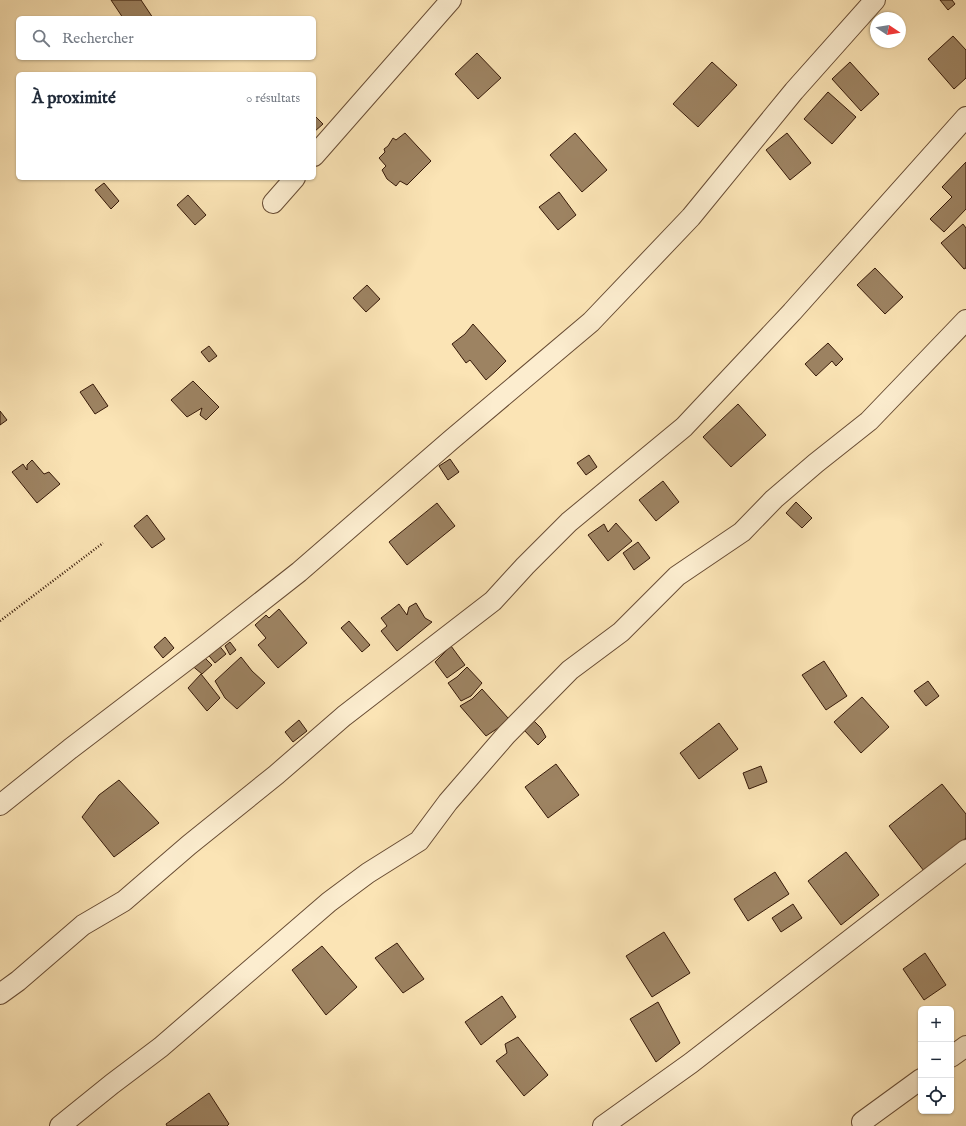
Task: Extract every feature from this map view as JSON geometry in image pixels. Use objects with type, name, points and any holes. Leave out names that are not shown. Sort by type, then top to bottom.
[{"type":"street","points":[[316,154],[451,0]]},
{"type":"street","points":[[0,805],[70,749],[201,650],[299,572],[451,440],[591,322],[691,217],[794,91],[875,0]]},
{"type":"street","points":[[0,994],[18,981],[83,925],[124,901],[189,845],[276,775],[344,716],[493,601],[525,566],[569,522],[684,427],[792,312],[966,117]]},
{"type":"street","points":[[273,204],[293,180]]},
{"type":"street","points":[[60,1126],[161,1047],[329,902],[368,873],[419,841],[448,802],[506,735],[570,670],[621,632],[676,576],[742,532],[774,500],[816,463],[869,421],[966,320]]},
{"type":"street","points":[[603,1126],[691,1063],[966,850]]},
{"type":"street","points":[[954,1055],[966,1046]]},
{"type":"street","points":[[862,1122],[918,1081]]},
{"type":"path","points":[[0,621],[103,543]]},
{"type":"building","points":[[111,0],[141,0],[152,16],[122,16]]},
{"type":"building","points":[[940,0],[952,0],[955,4],[948,10]]},
{"type":"building","points":[[953,36],[966,50],[966,78],[954,89],[928,59]]},
{"type":"building","points":[[477,53],[501,78],[478,99],[455,74]]},
{"type":"building","points":[[712,62],[737,85],[698,127],[673,104]]},
{"type":"building","points":[[850,62],[879,94],[861,111],[832,79]]},
{"type":"building","points":[[828,92],[856,117],[832,144],[804,119]]},
{"type":"building","points":[[316,117],[323,124],[316,130]]},
{"type":"building","points":[[405,133],[431,161],[407,185],[400,181],[396,186],[387,179],[382,170],[386,166],[379,158],[385,152],[384,149],[393,138],[396,140]]},
{"type":"building","points":[[575,133],[607,170],[582,192],[550,155]]},
{"type":"building","points":[[787,133],[811,163],[790,180],[766,150]]},
{"type":"building","points":[[966,162],[966,209],[944,232],[930,219],[952,197],[942,187]]},
{"type":"building","points":[[104,183],[119,201],[111,209],[95,190]]},
{"type":"building","points":[[559,192],[576,215],[558,230],[539,207]]},
{"type":"building","points":[[188,195],[206,215],[195,225],[177,205]]},
{"type":"building","points":[[963,224],[966,228],[966,268],[964,269],[941,243]]},
{"type":"building","points":[[875,268],[903,297],[885,314],[857,285]]},
{"type":"building","points":[[367,285],[380,299],[366,312],[353,298]]},
{"type":"building","points":[[473,324],[506,361],[486,380],[470,360],[466,363],[452,344],[465,334]]},
{"type":"building","points":[[828,343],[843,359],[836,366],[832,361],[816,376],[805,364]]},
{"type":"building","points":[[209,346],[217,356],[209,362],[201,352]]},
{"type":"building","points":[[193,381],[219,407],[206,420],[200,415],[202,408],[187,417],[171,400]]},
{"type":"building","points":[[93,384],[108,406],[95,414],[80,392]]},
{"type":"building","points":[[738,404],[766,435],[731,467],[703,437]]},
{"type":"building","points":[[0,411],[7,420],[0,425]]},
{"type":"building","points":[[589,455],[597,467],[586,475],[577,463]]},
{"type":"building","points":[[450,459],[459,472],[448,480],[439,466]]},
{"type":"building","points":[[32,460],[44,474],[49,472],[60,484],[37,503],[12,472],[23,464],[27,470],[27,465]]},
{"type":"building","points":[[663,481],[679,502],[656,521],[639,500]]},
{"type":"building","points":[[796,502],[812,518],[802,528],[786,513]]},
{"type":"building","points":[[437,503],[455,526],[407,565],[389,542]]},
{"type":"building","points":[[147,515],[165,539],[152,548],[134,526]]},
{"type":"building","points":[[616,523],[632,541],[608,561],[588,535],[604,524],[608,532]]},
{"type":"building","points":[[638,542],[650,558],[634,570],[623,553]]},
{"type":"building","points":[[416,603],[425,618],[432,622],[397,651],[381,631],[387,626],[381,618],[399,604],[407,615],[409,607]]},
{"type":"building","points":[[279,609],[307,643],[278,668],[258,645],[266,638],[255,625],[266,615],[269,618]]},
{"type":"building","points":[[349,621],[370,645],[362,652],[341,628]]},
{"type":"building","points":[[165,637],[174,648],[163,658],[154,647]]},
{"type":"building","points":[[230,642],[236,650],[230,655],[225,646]]},
{"type":"building","points":[[217,643],[226,654],[215,663],[205,651]]},
{"type":"building","points":[[451,646],[465,665],[447,678],[435,662]]},
{"type":"building","points":[[201,654],[212,665],[202,674],[190,664]]},
{"type":"building","points":[[241,657],[252,671],[265,683],[237,709],[225,698],[215,681]]},
{"type":"building","points":[[824,661],[847,696],[826,710],[802,675]]},
{"type":"building","points":[[467,667],[482,683],[471,696],[461,701],[448,683],[457,677]]},
{"type":"building","points":[[201,674],[220,698],[207,711],[188,688]]},
{"type":"building","points":[[928,681],[939,696],[926,706],[914,691]]},
{"type":"building","points":[[482,689],[508,718],[498,728],[486,736],[460,706],[472,699]]},
{"type":"building","points":[[862,697],[889,727],[861,753],[834,722]]},
{"type":"building","points":[[299,720],[307,731],[293,742],[285,732]]},
{"type":"building","points":[[534,721],[541,728],[546,737],[538,745],[524,730]]},
{"type":"building","points":[[719,723],[738,749],[699,779],[680,753]]},
{"type":"building","points":[[556,764],[579,795],[548,818],[525,787]]},
{"type":"building","points":[[761,766],[767,782],[749,789],[743,773]]},
{"type":"building","points":[[119,780],[159,823],[114,857],[82,817],[99,795]]},
{"type":"building","points":[[942,784],[966,814],[966,838],[924,871],[889,826]]},
{"type":"building","points":[[846,852],[879,895],[841,925],[808,881]]},
{"type":"building","points":[[775,872],[789,894],[748,921],[734,899]]},
{"type":"building","points":[[793,904],[802,918],[781,932],[772,918]]},
{"type":"building","points":[[664,932],[690,973],[652,997],[626,956]]},
{"type":"building","points":[[397,943],[424,979],[403,993],[375,958]]},
{"type":"building","points":[[322,946],[357,987],[326,1015],[292,970]]},
{"type":"building","points":[[925,953],[946,985],[924,1000],[903,969]]},
{"type":"building","points":[[502,996],[516,1017],[481,1045],[465,1022]]},
{"type":"building","points":[[658,1002],[680,1043],[656,1062],[630,1019]]},
{"type":"building","points":[[518,1037],[548,1075],[524,1096],[496,1061],[507,1053],[505,1044]]},
{"type":"building","points":[[209,1093],[229,1124],[227,1126],[167,1126],[166,1124]]}]
